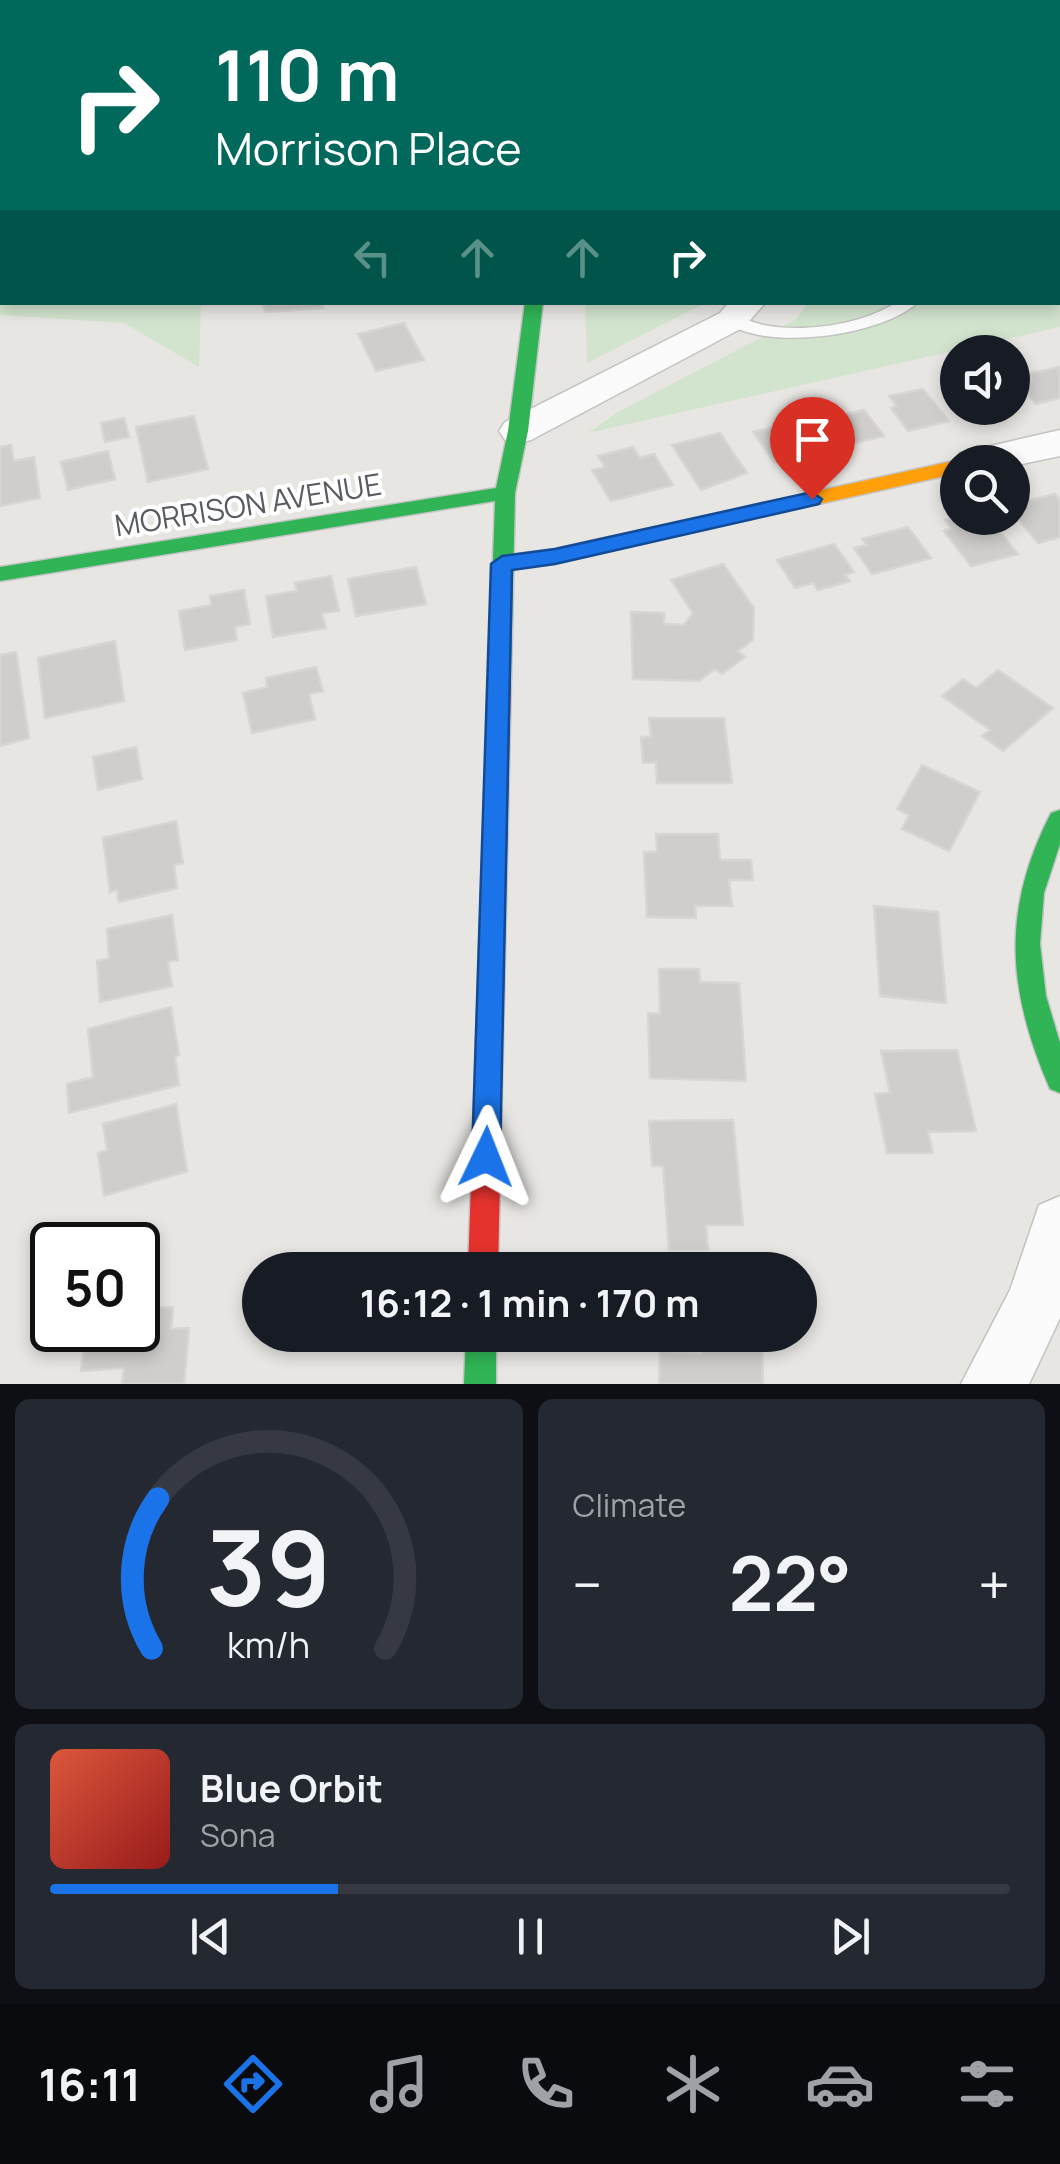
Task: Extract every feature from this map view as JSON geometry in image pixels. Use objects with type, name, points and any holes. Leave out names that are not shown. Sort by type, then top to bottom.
[{"type":"street","points":[[483,1252],[505,493],[518,431],[534,305]]},
{"type":"street","points":[[518,431],[741,311]]},
{"type":"street","points":[[1030,450],[1060,444]]},
{"type":"street","points":[[502,564],[555,556],[940,470]]},
{"type":"street","name":"MORRISON AVENUE","points":[[0,574],[505,493]]},
{"type":"street","points":[[1060,820],[1036,864],[1024,912],[1026,966],[1040,1024],[1060,1080]]},
{"type":"street","points":[[994,1384],[1018,1346],[1047,1278],[1060,1226]]},
{"type":"street","points":[[480,1384],[481,1352]]},
{"type":"lane","points":[[741,311],[766,331],[840,328],[906,305]]},
{"type":"green space","points":[[0,305],[201,305],[199,367],[124,323],[0,315]]},
{"type":"green space","points":[[585,305],[701,305],[587,363]]},
{"type":"green space","points":[[806,305],[1060,305],[1060,327],[1024,335],[940,335],[940,354],[588,433],[618,412],[795,320]]},
{"type":"building","points":[[262,305],[323,308],[266,312]]},
{"type":"building","points":[[404,323],[424,360],[376,371],[358,334]]},
{"type":"building","points":[[1060,367],[1060,398],[1036,404],[1030,397],[1030,373]]},
{"type":"building","points":[[923,389],[940,410],[940,423],[908,431],[891,408],[897,406],[889,396]]},
{"type":"building","points":[[864,410],[884,436],[824,450],[809,430],[823,426],[820,421]]},
{"type":"building","points":[[194,416],[208,469],[148,482],[136,427]]},
{"type":"building","points":[[124,418],[129,437],[105,442],[101,423]]},
{"type":"building","points":[[793,423],[815,452],[774,462],[753,432]]},
{"type":"building","points":[[720,433],[747,473],[701,490],[672,445]]},
{"type":"building","points":[[11,445],[14,461],[34,457],[40,498],[0,506],[0,447]]},
{"type":"building","points":[[633,447],[640,458],[654,454],[673,485],[611,501],[592,470],[605,467],[598,456]]},
{"type":"building","points":[[108,451],[115,479],[68,490],[61,462]]},
{"type":"building","points":[[1055,494],[1060,500],[1060,537],[1038,543],[1030,533],[1030,500]]},
{"type":"building","points":[[908,527],[931,558],[872,574],[854,548],[867,545],[862,539]]},
{"type":"building","points":[[947,535],[1003,535],[1018,554],[971,566]]},
{"type":"building","points":[[834,544],[854,572],[845,575],[850,581],[818,590],[813,583],[795,588],[777,560]]},
{"type":"building","points":[[723,564],[754,608],[753,640],[738,651],[745,657],[722,674],[715,669],[699,681],[633,679],[631,612],[664,613],[664,624],[684,625],[693,613],[671,580]]},
{"type":"building","points":[[416,567],[426,604],[356,616],[348,579]]},
{"type":"building","points":[[331,576],[339,611],[322,613],[326,628],[273,637],[266,596],[297,591],[295,583]]},
{"type":"building","points":[[244,590],[250,624],[235,627],[237,640],[185,650],[179,611],[211,605],[210,596]]},
{"type":"building","points":[[115,641],[124,701],[45,718],[38,658]]},
{"type":"building","points":[[16,652],[29,738],[0,746],[0,655]]},
{"type":"building","points":[[316,667],[323,691],[309,694],[315,719],[252,733],[243,693],[267,687],[266,678]]},
{"type":"building","points":[[998,670],[1053,708],[1003,751],[982,736],[990,730],[942,696],[963,679],[976,688]]},
{"type":"building","points":[[649,718],[724,718],[732,783],[657,783],[656,762],[643,763],[641,737],[651,737]]},
{"type":"building","points":[[136,747],[142,779],[98,790],[93,757]]},
{"type":"building","points":[[922,765],[980,792],[949,851],[902,829],[909,815],[897,809]]},
{"type":"building","points":[[176,821],[183,863],[174,865],[177,888],[119,902],[117,890],[110,892],[103,838]]},
{"type":"building","points":[[656,834],[718,834],[720,860],[751,860],[753,880],[729,880],[732,906],[695,906],[696,918],[647,917],[644,852],[657,852]]},
{"type":"building","points":[[874,906],[938,912],[946,1003],[880,996]]},
{"type":"building","points":[[172,915],[178,960],[168,962],[172,986],[100,1002],[97,961],[109,958],[107,929]]},
{"type":"building","points":[[659,969],[699,969],[700,982],[739,983],[746,1081],[650,1078],[648,1013],[660,1014]]},
{"type":"building","points":[[171,1007],[179,1055],[175,1056],[179,1085],[69,1113],[67,1084],[93,1077],[88,1029]]},
{"type":"building","points":[[957,1050],[976,1131],[928,1132],[933,1153],[887,1153],[875,1094],[890,1093],[881,1051]]},
{"type":"building","points":[[176,1104],[187,1171],[104,1196],[98,1153],[107,1150],[103,1124]]},
{"type":"building","points":[[733,1120],[743,1225],[706,1225],[708,1250],[669,1250],[663,1166],[652,1166],[649,1121]]},
{"type":"building","points":[[173,1307],[171,1329],[189,1328],[184,1384],[122,1384],[124,1368],[81,1371],[83,1352],[160,1352],[160,1308]]},
{"type":"building","points":[[660,1352],[762,1352],[763,1384],[659,1384]]},
{"type":"traffic: fast","points":[[500,675],[505,493],[518,431],[534,305]]},
{"type":"traffic: fast","points":[[0,574],[505,493]]},
{"type":"traffic: fast","points":[[1060,820],[1038,869],[1027,944],[1032,996],[1060,1080]]},
{"type":"traffic: fast","points":[[480,1384],[481,1352]]},
{"type":"traffic: slow","points":[[502,563],[555,556],[940,470]]},
{"type":"traffic: jam","points":[[484,1252],[500,675]]},
{"type":"route","points":[[486,1157],[502,564],[555,556],[812,499]]}]
